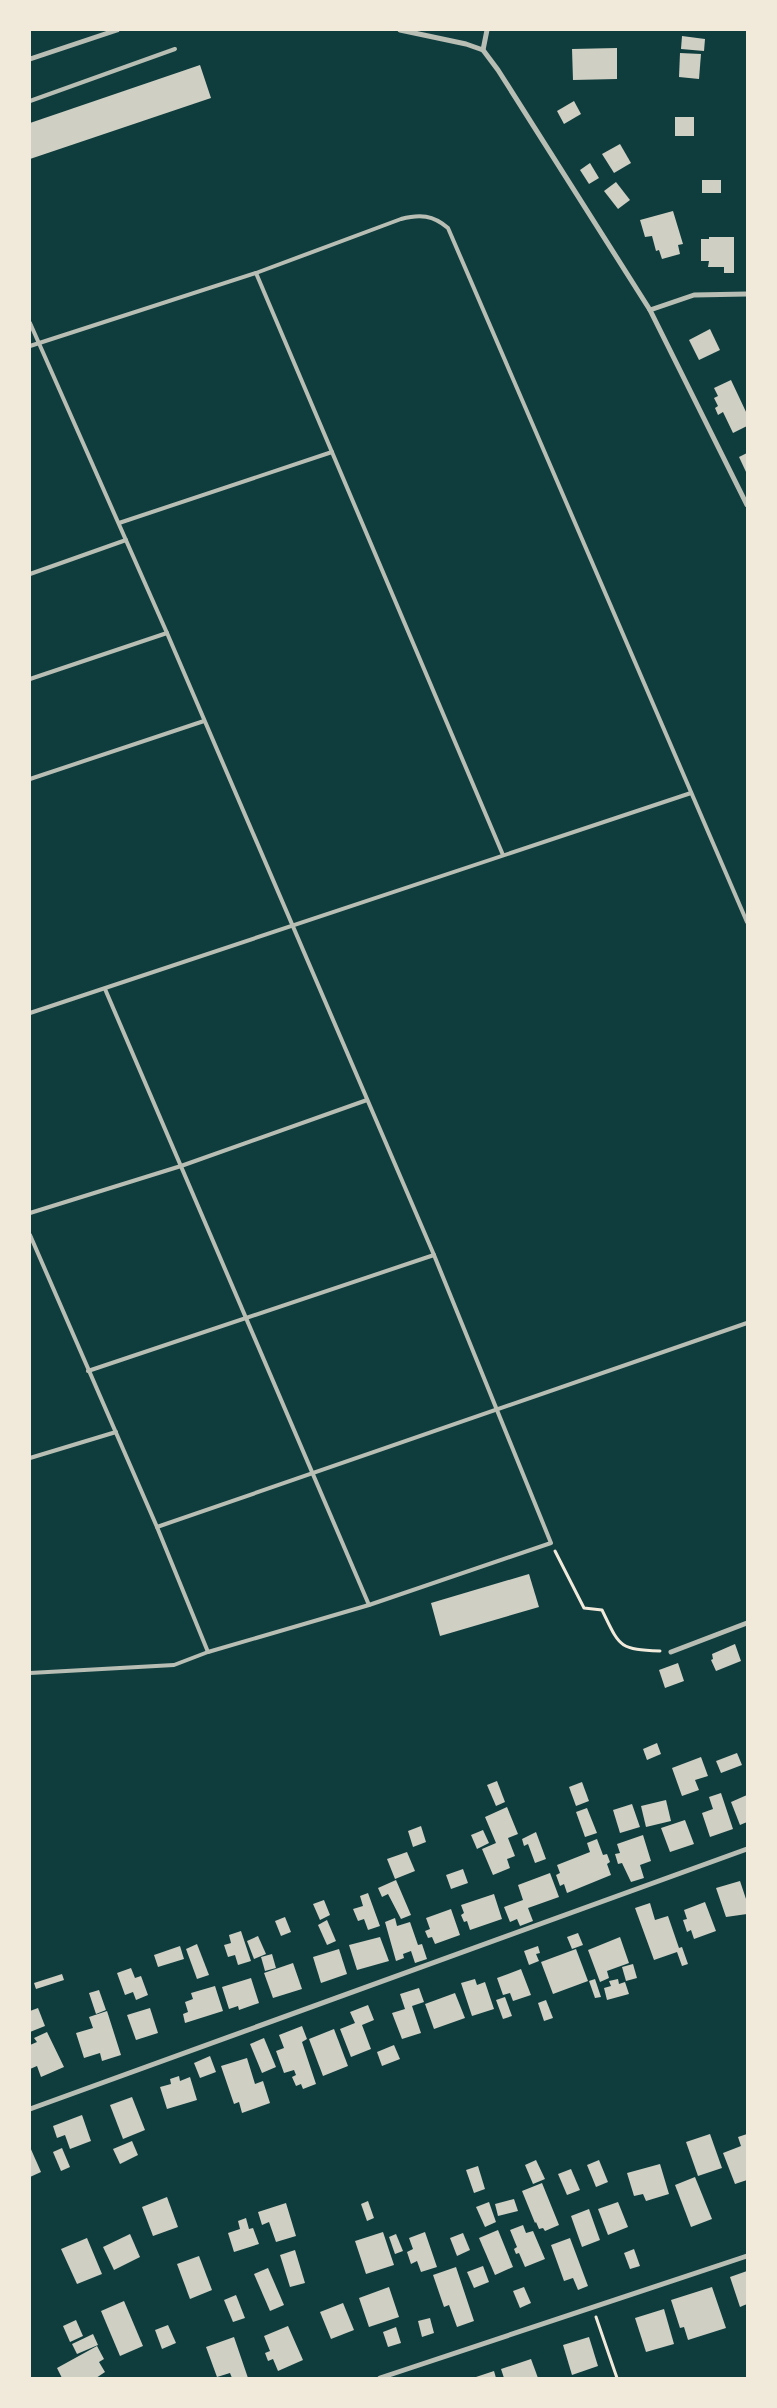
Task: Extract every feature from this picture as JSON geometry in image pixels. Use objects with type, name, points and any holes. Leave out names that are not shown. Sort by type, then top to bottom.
[{"type":"street","points":[[30,59],[117,30]]},
{"type":"street","points":[[400,30],[466,44],[483,50],[650,310],[747,505]]},
{"type":"street","points":[[483,50],[488,30]]},
{"type":"street","points":[[650,310],[694,295],[747,294]]},
{"type":"street","points":[[671,1652],[747,1623]]},
{"type":"street","points":[[30,2109],[747,1849]]},
{"type":"street","points":[[380,2378],[747,2256]]},
{"type":"lane","points":[[30,101],[176,49]]},
{"type":"lane","points":[[30,346],[256,273],[414,216],[437,219],[448,228],[747,922]]},
{"type":"lane","points":[[256,273],[503,855]]},
{"type":"lane","points":[[30,323],[167,633],[434,1255],[551,1543],[369,1605],[208,1652],[174,1664],[30,1673]]},
{"type":"lane","points":[[118,523],[332,452]]},
{"type":"lane","points":[[30,574],[126,540]]},
{"type":"lane","points":[[30,679],[167,633]]},
{"type":"lane","points":[[30,779],[204,721]]},
{"type":"lane","points":[[30,1013],[690,792]]},
{"type":"lane","points":[[104,989],[369,1605]]},
{"type":"lane","points":[[30,1213],[181,1166],[367,1100]]},
{"type":"lane","points":[[30,1235],[157,1527],[208,1652]]},
{"type":"lane","points":[[88,1371],[434,1255]]},
{"type":"lane","points":[[157,1527],[313,1475],[747,1323]]},
{"type":"lane","points":[[30,1458],[116,1432]]},
{"type":"path","points":[[551,1543],[584,1608],[602,1610],[616,1639],[632,1650],[671,1652]]},
{"type":"path","points":[[592,2307],[617,2378]]},
{"type":"building","points":[[682,36],[705,39],[704,51],[681,49]]},
{"type":"building","points":[[617,48],[617,79],[573,80],[572,49]]},
{"type":"building","points":[[680,53],[701,54],[699,79],[679,77]]},
{"type":"building","points":[[200,65],[211,98],[30,159],[30,123]]},
{"type":"building","points":[[574,101],[581,114],[564,124],[557,111]]},
{"type":"building","points":[[675,117],[694,117],[694,136],[675,136]]},
{"type":"building","points":[[620,144],[631,163],[614,173],[602,154]]},
{"type":"building","points":[[590,163],[599,178],[589,184],[580,170]]},
{"type":"building","points":[[702,180],[721,180],[721,193],[702,193]]},
{"type":"building","points":[[616,182],[630,200],[618,209],[604,191]]},
{"type":"building","points":[[673,211],[683,244],[678,245],[680,254],[662,259],[659,250],[656,251],[652,236],[645,237],[640,220]]},
{"type":"building","points":[[709,237],[734,237],[734,273],[724,273],[724,267],[708,267],[709,261],[701,261],[701,239],[709,239]]},
{"type":"building","points":[[710,329],[720,350],[699,360],[689,340]]},
{"type":"building","points":[[731,380],[747,414],[747,426],[733,433],[723,412],[718,415],[715,408],[718,406],[714,398],[718,396],[714,388]]},
{"type":"building","points":[[747,453],[747,474],[739,457]]},
{"type":"building","points":[[529,1574],[539,1607],[440,1636],[431,1603]]},
{"type":"building","points":[[735,1644],[741,1661],[716,1671],[711,1660],[713,1659],[712,1654]]},
{"type":"building","points":[[678,1663],[684,1681],[665,1688],[659,1670]]},
{"type":"building","points":[[657,1743],[661,1754],[647,1760],[643,1749]]},
{"type":"building","points":[[737,1753],[742,1765],[721,1773],[716,1761]]},
{"type":"building","points":[[701,1757],[708,1776],[695,1780],[699,1790],[682,1796],[672,1768]]},
{"type":"building","points":[[497,1781],[505,1802],[496,1806],[487,1785]]},
{"type":"building","points":[[582,1782],[589,1801],[576,1806],[569,1787]]},
{"type":"building","points":[[721,1793],[733,1829],[710,1837],[702,1813],[713,1809],[709,1797]]},
{"type":"building","points":[[747,1795],[747,1822],[740,1825],[731,1802]]},
{"type":"building","points":[[666,1800],[671,1821],[646,1827],[641,1806]]},
{"type":"building","points":[[632,1804],[640,1827],[620,1833],[613,1810]]},
{"type":"building","points":[[507,1807],[518,1834],[508,1838],[515,1856],[507,1859],[510,1868],[493,1875],[482,1849],[496,1843],[485,1817]]},
{"type":"building","points":[[587,1808],[597,1833],[585,1837],[576,1812]]},
{"type":"building","points":[[685,1820],[694,1844],[670,1852],[661,1828]]},
{"type":"building","points":[[421,1826],[426,1842],[413,1847],[408,1831]]},
{"type":"building","points":[[483,1830],[489,1843],[477,1849],[471,1835]]},
{"type":"building","points":[[536,1832],[546,1859],[535,1863],[528,1844],[524,1846],[522,1839]]},
{"type":"building","points":[[643,1835],[651,1861],[640,1865],[644,1878],[631,1882],[622,1863],[618,1864],[615,1854],[620,1853],[617,1844]]},
{"type":"building","points":[[597,1839],[603,1855],[607,1854],[610,1862],[607,1864],[611,1875],[567,1893],[564,1884],[560,1886],[556,1875],[560,1873],[557,1865],[590,1852],[587,1843]]},
{"type":"building","points":[[407,1852],[415,1871],[395,1879],[387,1859]]},
{"type":"building","points":[[463,1869],[468,1883],[451,1889],[446,1875]]},
{"type":"building","points":[[550,1873],[559,1897],[528,1908],[533,1921],[520,1926],[517,1919],[510,1922],[504,1907],[523,1900],[518,1885]]},
{"type":"building","points":[[396,1880],[411,1915],[401,1919],[388,1894],[382,1897],[378,1888]]},
{"type":"building","points":[[740,1881],[747,1902],[747,1914],[726,1917],[716,1888]]},
{"type":"building","points":[[368,1893],[380,1926],[368,1930],[364,1919],[358,1921],[353,1909],[363,1906],[360,1896]]},
{"type":"building","points":[[494,1894],[502,1919],[470,1930],[467,1921],[464,1922],[461,1915],[464,1913],[461,1905]]},
{"type":"building","points":[[324,1900],[330,1915],[320,1920],[313,1904]]},
{"type":"building","points":[[705,1902],[716,1931],[694,1939],[691,1930],[687,1932],[683,1920],[687,1919],[684,1910]]},
{"type":"building","points":[[650,1903],[655,1920],[668,1916],[679,1948],[682,1947],[688,1964],[682,1966],[677,1952],[654,1960],[635,1908]]},
{"type":"building","points":[[451,1909],[460,1935],[435,1944],[432,1937],[428,1938],[425,1931],[430,1929],[426,1918]]},
{"type":"building","points":[[285,1917],[291,1932],[281,1936],[275,1921]]},
{"type":"building","points":[[395,1918],[397,1926],[410,1922],[418,1945],[422,1944],[427,1959],[415,1963],[411,1951],[403,1954],[404,1958],[396,1961],[385,1922]]},
{"type":"building","points":[[327,1920],[336,1941],[327,1945],[318,1925]]},
{"type":"building","points":[[241,1931],[251,1961],[238,1965],[235,1955],[228,1957],[224,1945],[231,1943],[229,1935]]},
{"type":"building","points":[[578,1933],[583,1945],[572,1949],[567,1937]]},
{"type":"building","points":[[258,1936],[266,1954],[254,1959],[247,1941]]},
{"type":"building","points":[[380,1937],[389,1961],[357,1970],[349,1945]]},
{"type":"building","points":[[620,1937],[629,1963],[607,1971],[609,1978],[600,1982],[588,1950]]},
{"type":"building","points":[[197,1944],[209,1975],[197,1979],[186,1949]]},
{"type":"building","points":[[180,1946],[184,1959],[158,1967],[154,1955]]},
{"type":"building","points":[[538,1946],[540,1953],[536,1954],[539,1961],[529,1965],[524,1951]]},
{"type":"building","points":[[339,1949],[347,1974],[321,1983],[313,1957]]},
{"type":"building","points":[[576,1949],[588,1981],[553,1994],[541,1962]]},
{"type":"building","points":[[272,1954],[276,1968],[265,1971],[261,1957]]},
{"type":"building","points":[[293,1963],[302,1989],[273,1998],[264,1973]]},
{"type":"building","points":[[633,1964],[637,1978],[626,1981],[622,1967]]},
{"type":"building","points":[[131,1968],[135,1978],[141,1976],[148,1995],[136,2000],[133,1992],[125,1995],[117,1973]]},
{"type":"building","points":[[521,1969],[531,1995],[513,2001],[510,1993],[503,1995],[497,1978]]},
{"type":"building","points":[[62,1974],[64,1980],[36,1989],[34,1983]]},
{"type":"building","points":[[251,1978],[259,2003],[239,2010],[238,2006],[229,2009],[222,1987]]},
{"type":"building","points":[[475,1979],[477,1985],[485,1982],[494,2009],[472,2016],[461,1983]]},
{"type":"building","points":[[595,1979],[601,1997],[595,1998],[589,1981]]},
{"type":"building","points":[[618,1979],[619,1984],[625,1982],[629,1994],[607,2000],[604,1988],[611,1986],[609,1981]]},
{"type":"building","points":[[215,1986],[223,2011],[185,2023],[183,2014],[188,2012],[185,2002],[193,1999],[191,1993]]},
{"type":"building","points":[[419,1988],[424,2002],[412,2006],[421,2033],[402,2039],[392,2013],[405,2009],[400,1994]]},
{"type":"building","points":[[99,1990],[106,2010],[96,2014],[89,1993]]},
{"type":"building","points":[[455,1993],[465,2018],[434,2029],[425,2004]]},
{"type":"building","points":[[505,1997],[512,2016],[503,2019],[496,2000]]},
{"type":"building","points":[[546,2000],[553,2018],[544,2021],[538,2003]]},
{"type":"building","points":[[368,2005],[374,2020],[362,2025],[371,2049],[351,2057],[340,2029],[355,2023],[350,2012]]},
{"type":"building","points":[[38,2008],[45,2026],[30,2032],[30,2011]]},
{"type":"building","points":[[150,2008],[158,2033],[136,2040],[127,2015]]},
{"type":"building","points":[[107,2011],[121,2055],[102,2061],[100,2053],[84,2058],[76,2033],[93,2028],[89,2017]]},
{"type":"building","points":[[302,2026],[307,2039],[302,2042],[316,2084],[303,2089],[301,2084],[296,2086],[292,2077],[296,2075],[294,2070],[284,2073],[276,2051],[284,2048],[279,2035]]},
{"type":"building","points":[[334,2029],[348,2066],[323,2076],[309,2039]]},
{"type":"building","points":[[47,2032],[64,2067],[41,2077],[37,2066],[30,2069],[30,2045],[37,2042],[34,2038]]},
{"type":"building","points":[[264,2038],[276,2067],[262,2073],[250,2044]]},
{"type":"building","points":[[394,2045],[400,2059],[382,2066],[377,2052]]},
{"type":"building","points":[[210,2056],[216,2072],[200,2078],[194,2063]]},
{"type":"building","points":[[247,2058],[255,2084],[263,2081],[270,2103],[242,2113],[239,2102],[234,2104],[221,2066]]},
{"type":"building","points":[[179,2076],[180,2081],[190,2077],[197,2100],[167,2109],[160,2087],[171,2084],[170,2079]]},
{"type":"building","points":[[132,2097],[145,2130],[123,2139],[110,2105]]},
{"type":"building","points":[[82,2115],[91,2141],[70,2149],[65,2135],[57,2138],[53,2126]]},
{"type":"building","points":[[710,2134],[722,2168],[698,2176],[686,2142]]},
{"type":"building","points":[[747,2134],[747,2180],[735,2184],[723,2153],[741,2146],[738,2137]]},
{"type":"building","points":[[132,2141],[138,2155],[120,2164],[113,2149]]},
{"type":"building","points":[[30,2147],[41,2172],[30,2177]]},
{"type":"building","points":[[62,2148],[70,2167],[61,2171],[53,2152]]},
{"type":"building","points":[[536,2160],[545,2179],[533,2184],[525,2165]]},
{"type":"building","points":[[599,2160],[608,2182],[596,2187],[587,2165]]},
{"type":"building","points":[[660,2164],[669,2194],[646,2201],[643,2194],[634,2196],[627,2173]]},
{"type":"building","points":[[478,2166],[485,2189],[474,2193],[466,2170]]},
{"type":"building","points":[[571,2169],[580,2190],[567,2195],[558,2174]]},
{"type":"building","points":[[695,2177],[712,2219],[691,2227],[675,2185]]},
{"type":"building","points":[[542,2183],[559,2225],[545,2231],[543,2228],[539,2229],[535,2223],[522,2191]]},
{"type":"building","points":[[167,2197],[178,2227],[153,2236],[142,2207]]},
{"type":"building","points":[[514,2199],[518,2211],[498,2216],[495,2204]]},
{"type":"building","points":[[368,2201],[374,2218],[367,2221],[361,2204]]},
{"type":"building","points":[[489,2202],[496,2222],[485,2227],[476,2207]]},
{"type":"building","points":[[618,2202],[628,2227],[608,2235],[598,2209]]},
{"type":"building","points":[[286,2203],[296,2236],[276,2242],[269,2222],[262,2225],[258,2212]]},
{"type":"building","points":[[589,2209],[600,2240],[582,2247],[571,2216]]},
{"type":"building","points":[[246,2218],[249,2229],[253,2228],[259,2244],[234,2252],[228,2233],[240,2229],[238,2221]]},
{"type":"building","points":[[523,2225],[526,2233],[533,2231],[545,2259],[525,2267],[519,2253],[516,2254],[514,2249],[517,2247],[510,2230]]},
{"type":"building","points":[[498,2230],[513,2267],[495,2275],[479,2238]]},
{"type":"building","points":[[383,2232],[394,2265],[366,2274],[355,2241]]},
{"type":"building","points":[[425,2232],[437,2267],[421,2272],[417,2261],[411,2264],[407,2252],[413,2249],[409,2238]]},
{"type":"building","points":[[463,2233],[470,2250],[457,2256],[450,2238]]},
{"type":"building","points":[[130,2234],[140,2257],[114,2270],[103,2247]]},
{"type":"building","points":[[396,2234],[403,2251],[395,2254],[389,2237]]},
{"type":"building","points":[[87,2238],[102,2274],[77,2284],[61,2249]]},
{"type":"building","points":[[570,2238],[588,2286],[578,2290],[573,2278],[564,2281],[551,2245]]},
{"type":"building","points":[[634,2249],[640,2266],[630,2269],[624,2253]]},
{"type":"building","points":[[295,2250],[305,2283],[290,2287],[280,2255]]},
{"type":"building","points":[[199,2256],[212,2290],[190,2299],[177,2264]]},
{"type":"building","points":[[483,2266],[489,2282],[474,2288],[467,2272]]},
{"type":"building","points":[[456,2267],[474,2321],[457,2327],[449,2305],[444,2307],[433,2275]]},
{"type":"building","points":[[268,2268],[284,2305],[270,2311],[254,2274]]},
{"type":"building","points":[[747,2271],[747,2304],[740,2307],[730,2277]]},
{"type":"building","points":[[389,2287],[399,2317],[369,2327],[359,2298]]},
{"type":"building","points":[[524,2287],[531,2303],[520,2308],[513,2291]]},
{"type":"building","points":[[712,2287],[726,2328],[688,2340],[684,2327],[680,2328],[671,2300]]},
{"type":"building","points":[[236,2295],[245,2318],[233,2322],[224,2300]]},
{"type":"building","points":[[124,2301],[143,2346],[120,2356],[101,2311]]},
{"type":"building","points":[[343,2303],[354,2330],[331,2339],[320,2312]]},
{"type":"building","points":[[664,2309],[674,2344],[646,2352],[635,2318]]},
{"type":"building","points":[[430,2318],[434,2333],[422,2337],[418,2321]]},
{"type":"building","points":[[76,2320],[83,2336],[70,2342],[63,2326]]},
{"type":"building","points":[[168,2325],[176,2343],[162,2349],[155,2330]]},
{"type":"building","points":[[288,2326],[303,2360],[278,2371],[273,2359],[268,2361],[265,2353],[270,2351],[264,2336]]},
{"type":"building","points":[[396,2327],[401,2343],[388,2347],[383,2332]]},
{"type":"building","points":[[93,2334],[98,2345],[77,2354],[72,2344]]},
{"type":"building","points":[[234,2337],[248,2378],[232,2378],[230,2373],[217,2377],[206,2347]]},
{"type":"building","points":[[589,2337],[598,2366],[572,2375],[563,2345]]},
{"type":"building","points":[[97,2346],[104,2359],[99,2362],[105,2372],[96,2378],[62,2378],[57,2368]]},
{"type":"building","points":[[531,2359],[538,2378],[504,2378],[501,2369]]},
{"type":"building","points":[[494,2371],[496,2378],[473,2378]]}]
